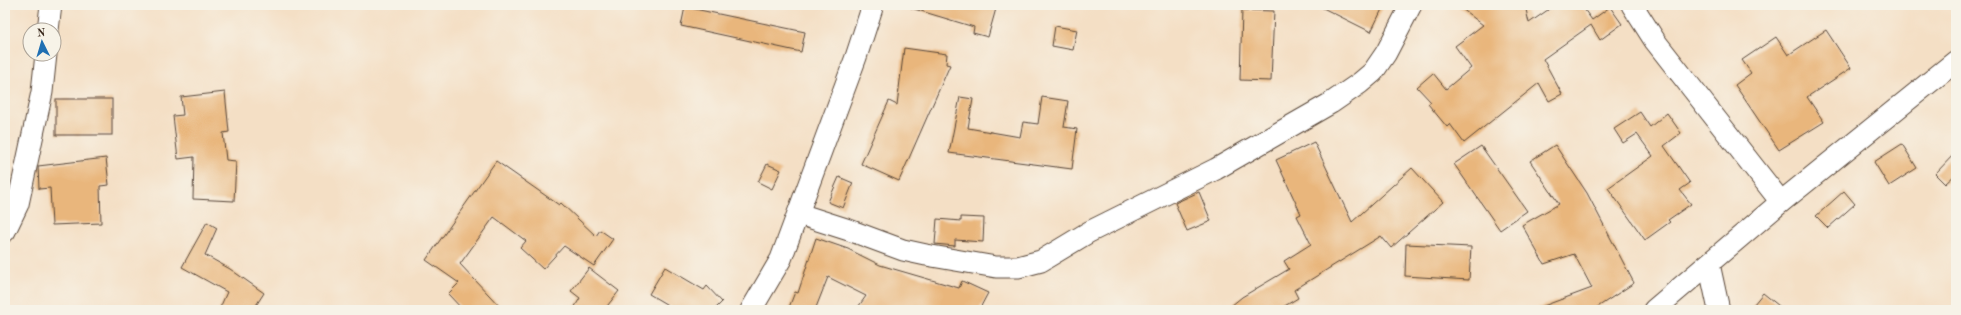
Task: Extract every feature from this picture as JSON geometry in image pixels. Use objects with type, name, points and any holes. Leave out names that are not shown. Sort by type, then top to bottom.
[{"type":"street","points":[[49,22],[51,5]]},
{"type":"street","points":[[751,310],[781,260],[856,57],[873,5]]},
{"type":"street","points":[[799,214],[849,230],[903,250],[926,255],[996,268],[1018,267],[1041,261],[1089,232],[1216,169],[1331,103],[1360,83],[1373,72],[1386,53],[1411,5]]},
{"type":"street","points":[[1632,5],[1668,59],[1781,202]]},
{"type":"street","points":[[1654,310],[1781,202],[1956,61]]},
{"type":"street","points":[[5,231],[18,204],[42,92],[45,62]]},
{"type":"street","points":[[1709,264],[1718,310]]},
{"type":"building","points":[[912,5],[997,5],[988,37],[973,33],[974,27],[911,8]]},
{"type":"building","points":[[1317,5],[1384,5],[1371,32]]},
{"type":"building","points":[[1457,5],[1525,5],[1529,23],[1555,5],[1581,5],[1592,20],[1610,7],[1622,24],[1600,40],[1591,25],[1543,59],[1562,94],[1549,101],[1539,83],[1464,143],[1450,124],[1447,127],[1428,104],[1431,102],[1417,87],[1433,73],[1446,89],[1471,68],[1455,46],[1483,25]]},
{"type":"building","points":[[685,7],[805,32],[801,52],[681,26]]},
{"type":"building","points":[[1242,10],[1274,11],[1271,81],[1240,80]]},
{"type":"building","points":[[1055,26],[1077,30],[1073,50],[1052,46]]},
{"type":"building","points":[[1826,30],[1851,68],[1807,97],[1824,122],[1779,150],[1735,85],[1751,73],[1742,60],[1776,37],[1788,55]]},
{"type":"building","points":[[904,48],[947,54],[946,64],[950,65],[899,181],[861,164],[889,101],[897,105]]},
{"type":"building","points":[[225,92],[229,132],[223,133],[226,160],[236,161],[234,201],[193,199],[194,157],[178,159],[173,116],[183,115],[181,97]]},
{"type":"building","points":[[960,97],[973,99],[968,128],[1020,137],[1023,122],[1038,124],[1042,97],[1068,101],[1064,127],[1077,129],[1072,169],[949,153]]},
{"type":"building","points":[[56,99],[112,99],[112,135],[56,135]]},
{"type":"building","points":[[1640,112],[1650,127],[1667,113],[1681,133],[1664,146],[1690,183],[1680,190],[1691,204],[1668,220],[1670,222],[1645,240],[1608,188],[1653,156],[1637,134],[1623,143],[1614,129]]},
{"type":"building","points":[[1314,142],[1352,222],[1412,168],[1443,202],[1391,248],[1381,236],[1294,290],[1298,298],[1278,310],[1226,310],[1242,297],[1289,269],[1284,261],[1311,244],[1297,216],[1301,214],[1276,160]]},
{"type":"building","points":[[1902,144],[1917,168],[1889,186],[1874,162]]},
{"type":"building","points":[[1555,145],[1587,193],[1634,283],[1593,310],[1538,310],[1538,308],[1592,288],[1574,254],[1544,264],[1522,225],[1559,204],[1530,161]]},
{"type":"building","points":[[1481,146],[1527,211],[1500,230],[1454,164]]},
{"type":"building","points":[[1956,152],[1956,174],[1945,184],[1935,174]]},
{"type":"building","points":[[106,158],[109,185],[100,186],[101,223],[52,225],[50,188],[39,189],[38,166]]},
{"type":"building","points":[[496,161],[559,205],[561,203],[596,236],[600,230],[613,239],[594,266],[564,246],[543,269],[520,248],[526,241],[494,217],[460,264],[503,310],[463,310],[448,294],[459,283],[426,260]]},
{"type":"building","points":[[767,164],[781,170],[772,189],[758,182]]},
{"type":"building","points":[[839,177],[853,183],[843,208],[828,202]]},
{"type":"building","points":[[1844,191],[1855,204],[1828,228],[1816,216]]},
{"type":"building","points":[[1199,192],[1211,221],[1187,231],[1175,203]]},
{"type":"building","points":[[961,217],[984,218],[983,242],[955,240],[955,246],[935,244],[937,219],[961,221]]},
{"type":"building","points":[[207,222],[217,228],[205,255],[230,269],[264,293],[253,310],[219,310],[227,292],[182,267]]},
{"type":"building","points":[[816,238],[848,249],[880,265],[959,288],[962,281],[988,293],[979,310],[856,310],[866,296],[828,277],[815,310],[788,310],[795,292],[798,293]]},
{"type":"building","points":[[1406,244],[1471,247],[1469,280],[1405,276]]},
{"type":"building","points":[[665,267],[704,290],[707,286],[722,302],[714,310],[676,310],[649,294]]},
{"type":"building","points":[[589,268],[619,291],[604,310],[573,310],[580,298],[571,291]]},
{"type":"building","points":[[1763,293],[1784,310],[1749,310]]}]
